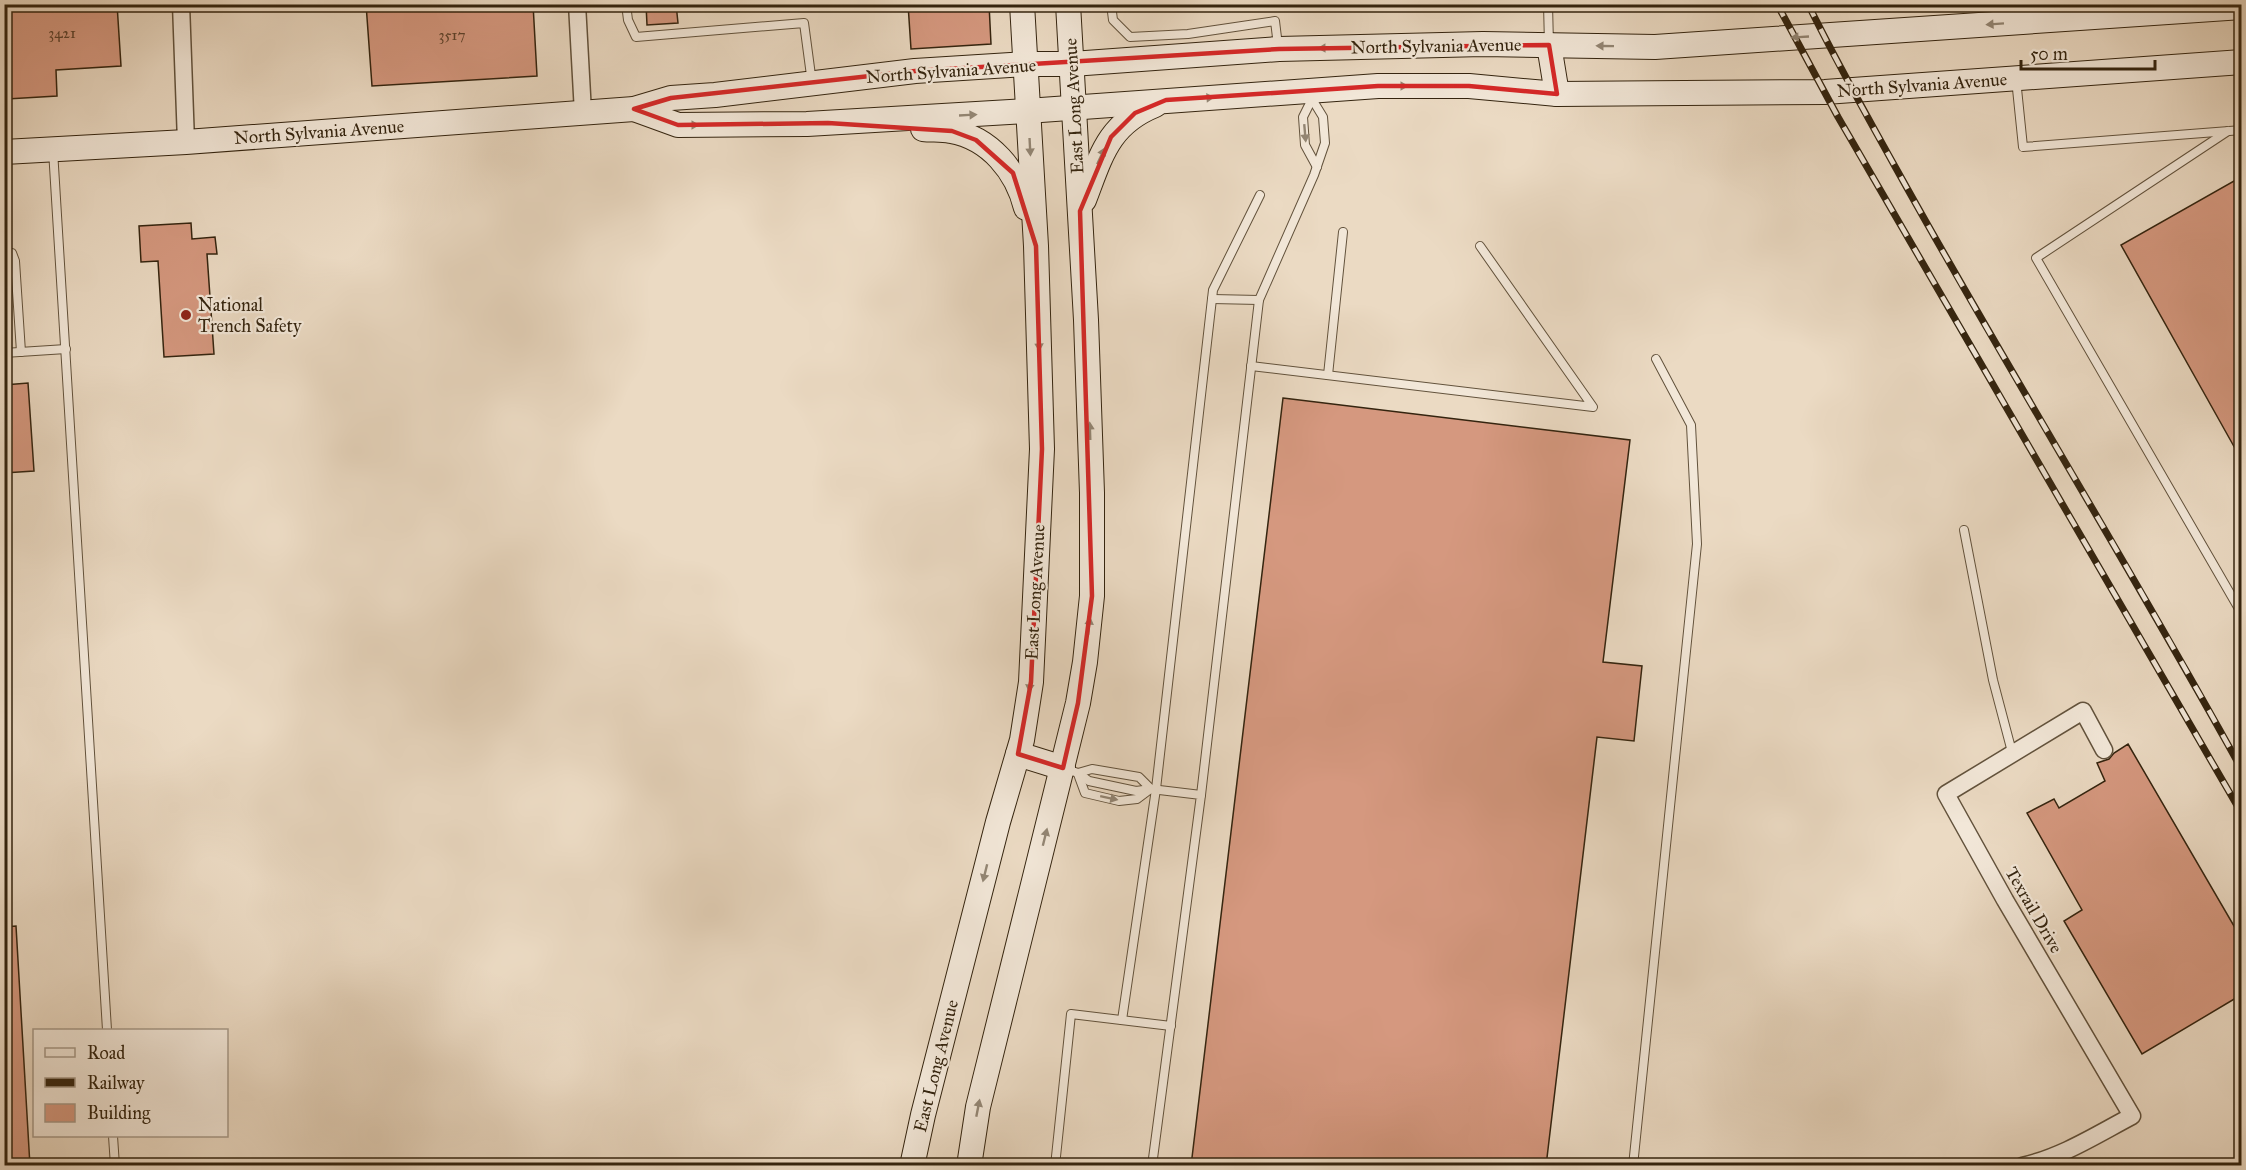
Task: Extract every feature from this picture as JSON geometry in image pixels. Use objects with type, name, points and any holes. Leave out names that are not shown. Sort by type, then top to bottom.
[{"type":"main road","name":"East Long Avenue","points":[[912,1166],[978,901],[1018,754],[1028,710],[1031,682],[1042,449],[1036,246],[1022,4]]},
{"type":"main road","name":"East Long Avenue","points":[[969,1166],[978,1107],[1070,771],[1092,596],[1092,481],[1068,4]]},
{"type":"main road","name":"North Sylvania Avenue","points":[[4,152],[186,142],[634,109],[671,98],[915,71],[1025,64],[1072,64],[1279,49],[1483,44],[1656,47],[2041,17],[2241,7]]},
{"type":"main road","points":[[1549,45],[1557,94]]},
{"type":"main road","name":"North Sylvania Avenue","points":[[634,109],[678,124],[817,124],[1166,100],[1312,95],[1378,87],[1469,86],[1557,94],[1825,92],[2241,62]]},
{"type":"main road","points":[[808,83],[817,124],[952,131],[976,140],[996,154],[1013,173],[1023,196],[1036,246]]},
{"type":"main road","points":[[1080,211],[1111,137],[1135,113],[1166,100]]},
{"type":"main road","points":[[1018,754],[1070,771]]},
{"type":"street","points":[[181,4],[186,142]]},
{"type":"street","points":[[577,4],[583,113]]},
{"type":"street","name":"Texrail Drive","points":[[2022,1166],[2065,1152],[2132,1116],[2005,900],[1947,794],[2012,752],[2083,711],[2104,750]]},
{"type":"lane","points":[[626,4],[628,20],[636,37],[804,23],[808,83]]},
{"type":"lane","points":[[1111,4],[1113,20],[1130,37],[1188,34],[1275,21],[1279,49]]},
{"type":"lane","points":[[1548,4],[1549,45]]},
{"type":"lane","points":[[2016,79],[2023,147],[2241,130]]},
{"type":"lane","points":[[1312,95],[1303,117],[1305,145],[1317,167]]},
{"type":"lane","points":[[1152,1166],[1201,795],[1259,300],[1317,167],[1325,142],[1323,117],[1312,95]]},
{"type":"lane","points":[[2228,131],[2036,258],[2241,614]]},
{"type":"lane","points":[[53,149],[107,1029]]},
{"type":"lane","points":[[1122,1020],[1153,789],[1213,290],[1260,195]]},
{"type":"lane","points":[[1328,375],[1343,232]]},
{"type":"lane","points":[[1251,366],[1593,406],[1480,246]]},
{"type":"lane","points":[[4,252],[12,253],[15,261],[21,352]]},
{"type":"lane","points":[[1212,299],[1259,300]]},
{"type":"lane","points":[[4,353],[66,349]]},
{"type":"lane","points":[[1633,1166],[1697,544],[1691,425],[1656,358]]},
{"type":"lane","points":[[1964,530],[1993,680],[2012,752]]},
{"type":"lane","points":[[1070,771],[1092,769],[1139,777],[1153,789]]},
{"type":"lane","points":[[1070,771],[1089,781],[1136,791],[1153,789],[1201,795]]},
{"type":"lane","points":[[1055,1166],[1071,1014],[1171,1026]]},
{"type":"lane","points":[[113,1137],[115,1166]]},
{"type":"highlighted area","points":[[1549,45],[1557,94],[1469,86],[1378,86],[1166,100],[1135,113],[1111,137],[1080,211],[1092,596],[1078,703],[1063,768],[1018,754],[1031,682],[1042,449],[1036,246],[1013,173],[976,140],[952,131],[828,123],[678,125],[634,109],[671,98],[915,71],[1279,49]]},
{"type":"building","points":[[4,4],[117,4],[121,66],[56,70],[57,96],[7,99]]},
{"type":"building","points":[[366,4],[533,4],[537,76],[372,86]]},
{"type":"building","points":[[646,4],[676,4],[678,23],[647,25]]},
{"type":"building","points":[[908,4],[989,4],[991,44],[911,49]]},
{"type":"building","points":[[2241,177],[2241,459],[2121,245]]},
{"type":"building","name":"National Trench Safety","points":[[191,223],[192,239],[215,237],[217,254],[207,254],[214,354],[164,357],[158,261],[141,262],[139,226]]},
{"type":"building","points":[[28,383],[34,471],[4,473],[4,385]]},
{"type":"building","points":[[1283,398],[1630,440],[1603,662],[1642,666],[1634,741],[1597,737],[1546,1166],[1191,1166]]},
{"type":"building","points":[[2128,744],[2241,938],[2241,995],[2142,1054],[2064,921],[2082,910],[2027,813],[2054,799],[2059,808],[2105,781],[2097,763],[2109,759]]},
{"type":"building","points":[[16,926],[30,1166],[4,1166],[4,927]]},
{"type":"railway","points":[[1777,4],[1838,117],[2242,814]]},
{"type":"railway","points":[[1808,4],[1856,97],[1948,261],[2242,770]]},
{"type":"place","name":"National Trench Safety","points":[[186,315]]}]
